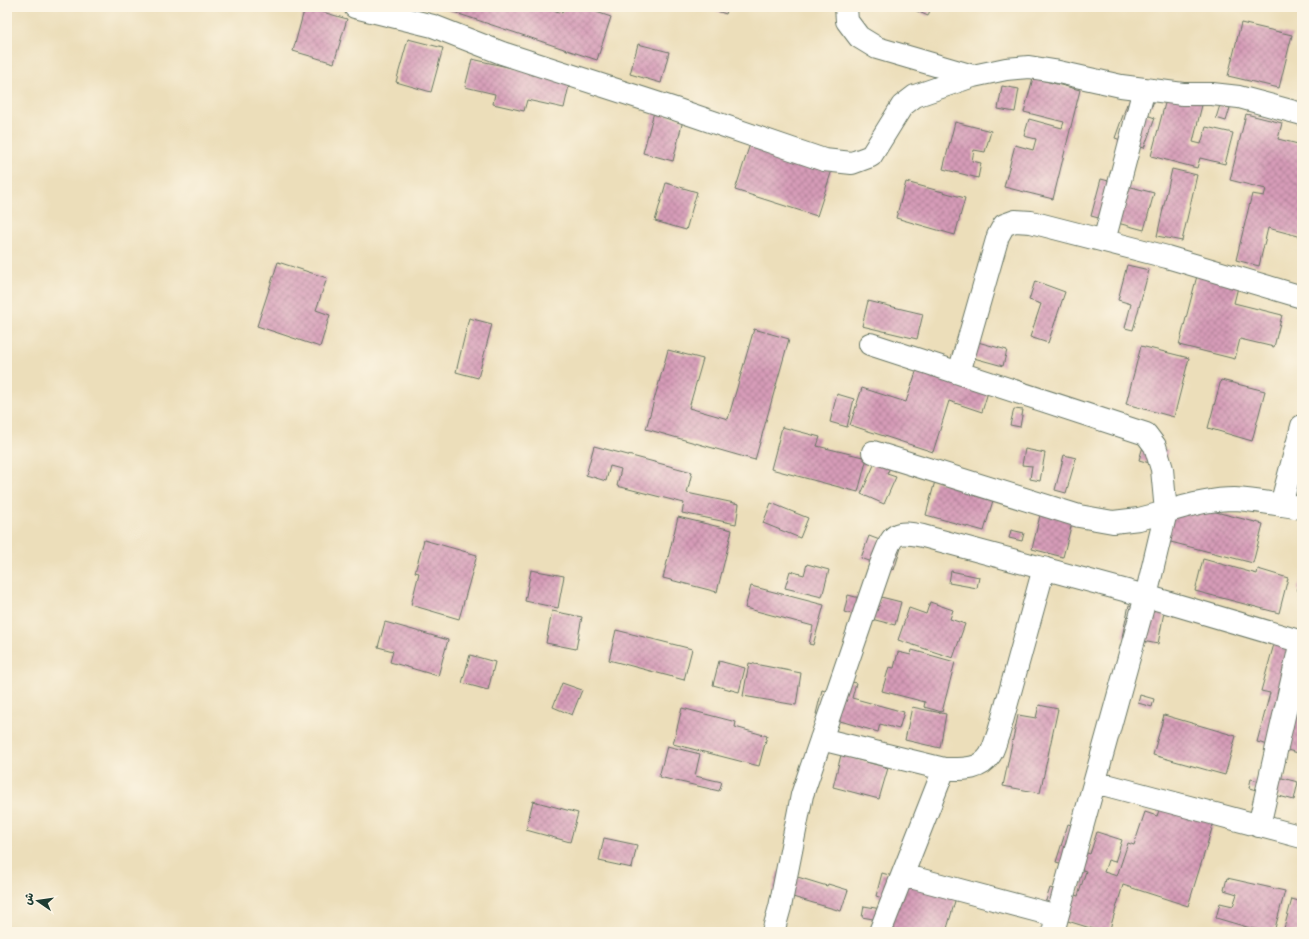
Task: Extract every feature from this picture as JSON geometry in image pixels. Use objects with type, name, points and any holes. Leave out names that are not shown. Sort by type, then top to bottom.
[{"type":"street","points":[[355,7],[433,26],[502,53],[675,109],[824,160],[852,163],[871,156],[902,106],[915,96],[973,76],[1006,69],[1030,67],[1121,86],[1183,94],[1212,94],[1239,97],[1302,114]]},
{"type":"street","points":[[846,7],[847,21],[859,36],[877,48],[973,76]]},
{"type":"street","points":[[1104,241],[1144,89]]},
{"type":"street","points":[[959,373],[998,236],[1004,225],[1015,221],[1031,222],[1167,257],[1302,297]]},
{"type":"street","points":[[870,344],[1146,434],[1155,446],[1162,468],[1166,512],[1146,596],[1055,924],[903,875]]},
{"type":"street","points":[[873,452],[1079,516],[1113,522],[1139,519],[1210,501],[1233,499],[1292,507],[1302,426]]},
{"type":"street","points":[[773,932],[780,906],[802,795],[881,564],[891,540],[898,533],[923,536],[1044,568],[1301,641],[1259,826]]},
{"type":"street","points":[[821,739],[944,769],[970,769],[981,763],[990,756],[1000,732],[1044,568]]},
{"type":"street","points":[[880,932],[944,769]]},
{"type":"street","points":[[1095,782],[1302,837]]},
{"type":"building","points":[[305,7],[347,19],[334,63],[293,51]]},
{"type":"building","points":[[438,7],[545,7],[562,13],[564,7],[582,7],[611,17],[597,60]]},
{"type":"building","points":[[704,7],[728,7],[726,14]]},
{"type":"building","points":[[908,7],[931,7],[928,16]]},
{"type":"building","points":[[1241,23],[1292,35],[1279,88],[1228,76]]},
{"type":"building","points":[[408,39],[443,48],[431,92],[396,82]]},
{"type":"building","points":[[638,44],[669,52],[661,83],[630,74]]},
{"type":"building","points":[[472,59],[570,81],[564,108],[527,100],[524,111],[493,104],[495,94],[465,87]]},
{"type":"building","points":[[1033,78],[1080,90],[1053,199],[1004,187],[1015,145],[1033,150],[1036,139],[1024,136],[1029,119],[1062,128],[1064,122],[1024,112]]},
{"type":"building","points":[[1002,86],[1019,89],[1015,112],[998,109]]},
{"type":"building","points":[[1133,91],[1155,98],[1152,106],[1141,102],[1138,112],[1155,118],[1144,148],[1115,138],[1127,104],[1129,105]]},
{"type":"building","points":[[1168,92],[1203,101],[1193,142],[1201,144],[1206,127],[1233,133],[1225,164],[1200,158],[1197,168],[1151,156]]},
{"type":"building","points":[[1220,105],[1230,108],[1226,121],[1216,118]]},
{"type":"building","points":[[654,112],[683,120],[673,161],[643,153]]},
{"type":"building","points":[[1246,114],[1282,123],[1278,139],[1302,145],[1302,237],[1268,228],[1259,266],[1236,260],[1252,194],[1264,196],[1266,189],[1230,180]]},
{"type":"building","points":[[955,122],[991,131],[985,152],[974,150],[972,161],[981,163],[978,178],[943,169]]},
{"type":"building","points":[[750,144],[832,170],[817,216],[735,190]]},
{"type":"building","points":[[1172,169],[1197,175],[1182,241],[1157,236]]},
{"type":"building","points":[[1101,179],[1154,193],[1144,230],[1091,216]]},
{"type":"building","points":[[906,182],[965,198],[955,235],[896,218]]},
{"type":"building","points":[[666,183],[697,192],[686,230],[655,221]]},
{"type":"building","points":[[278,262],[327,278],[316,310],[330,315],[320,347],[257,326]]},
{"type":"building","points":[[1127,265],[1149,270],[1133,330],[1125,328],[1131,304],[1118,300]]},
{"type":"building","points":[[1198,272],[1239,283],[1234,303],[1282,315],[1274,347],[1240,339],[1235,359],[1179,345]]},
{"type":"building","points":[[1035,281],[1065,292],[1048,343],[1030,337],[1041,304],[1029,300]]},
{"type":"building","points":[[868,301],[923,314],[917,339],[862,326]]},
{"type":"building","points":[[469,318],[492,324],[478,378],[456,372]]},
{"type":"building","points":[[754,329],[789,339],[755,460],[646,429],[668,350],[703,359],[689,408],[728,419]]},
{"type":"building","points":[[963,338],[1007,350],[1003,366],[959,354]]},
{"type":"building","points":[[1141,346],[1189,358],[1174,417],[1126,404]]},
{"type":"building","points":[[917,369],[988,392],[982,412],[949,401],[933,452],[850,425],[862,388],[906,402]]},
{"type":"building","points":[[1221,380],[1265,391],[1252,441],[1208,428]]},
{"type":"building","points":[[837,394],[854,399],[847,427],[830,422]]},
{"type":"building","points":[[1014,409],[1023,410],[1020,427],[1010,425]]},
{"type":"building","points":[[782,427],[820,437],[817,446],[867,458],[858,492],[771,469]]},
{"type":"building","points":[[1144,443],[1168,450],[1163,467],[1139,460]]},
{"type":"building","points":[[594,446],[692,472],[687,493],[739,504],[736,524],[682,513],[684,503],[617,486],[621,469],[610,466],[606,481],[586,475]]},
{"type":"building","points":[[1025,449],[1045,453],[1040,481],[1030,479],[1032,466],[1022,465]]},
{"type":"building","points":[[1064,455],[1076,458],[1066,493],[1055,490]]},
{"type":"building","points":[[878,456],[892,463],[887,474],[896,477],[884,504],[861,494]]},
{"type":"building","points":[[935,481],[994,497],[984,531],[926,515]]},
{"type":"building","points":[[1161,498],[1263,524],[1253,563],[1151,537]]},
{"type":"building","points":[[771,503],[808,518],[800,538],[763,523]]},
{"type":"building","points":[[1041,511],[1073,519],[1063,557],[1032,549]]},
{"type":"building","points":[[678,517],[732,530],[717,592],[663,578]]},
{"type":"building","points":[[1011,530],[1024,533],[1022,541],[1009,538]]},
{"type":"building","points":[[869,536],[901,548],[894,570],[861,558]]},
{"type":"building","points":[[424,540],[477,555],[459,619],[411,605],[419,573],[415,572]]},
{"type":"building","points":[[1203,559],[1257,574],[1258,569],[1288,578],[1279,613],[1195,591]]},
{"type":"building","points":[[807,564],[829,570],[822,597],[785,588],[790,571],[804,575]]},
{"type":"building","points":[[531,570],[564,576],[558,608],[525,601]]},
{"type":"building","points":[[951,571],[979,577],[977,588],[949,583]]},
{"type":"building","points":[[1302,578],[1302,593],[1297,590]]},
{"type":"building","points":[[751,586],[824,605],[813,645],[809,644],[813,626],[745,608]]},
{"type":"building","points":[[848,595],[879,603],[881,597],[901,602],[895,625],[844,612]]},
{"type":"building","points":[[930,602],[953,610],[950,619],[965,624],[953,658],[898,640],[909,608],[926,614]]},
{"type":"building","points":[[1129,605],[1164,612],[1158,644],[1122,637]]},
{"type":"building","points":[[552,611],[582,617],[576,649],[546,643]]},
{"type":"building","points":[[385,622],[448,640],[438,676],[390,662],[393,651],[378,647]]},
{"type":"building","points":[[616,630],[692,649],[684,680],[609,660]]},
{"type":"building","points":[[1274,644],[1302,652],[1302,754],[1257,742],[1270,693],[1261,691]]},
{"type":"building","points":[[912,650],[955,662],[942,712],[924,707],[925,702],[882,691],[889,667],[894,668],[898,652],[911,655]]},
{"type":"building","points":[[470,655],[495,662],[488,690],[462,683]]},
{"type":"building","points":[[719,661],[745,668],[739,692],[713,685]]},
{"type":"building","points":[[749,663],[801,673],[796,705],[743,696]]},
{"type":"building","points":[[840,679],[856,683],[852,698],[904,712],[899,729],[880,724],[878,732],[816,714],[822,690],[836,694]]},
{"type":"building","points":[[562,683],[582,690],[572,715],[553,707]]},
{"type":"building","points":[[1140,695],[1154,699],[1152,707],[1138,703]]},
{"type":"building","points":[[1039,705],[1058,709],[1040,793],[1003,786],[1018,715],[1036,718]]},
{"type":"building","points":[[912,707],[946,714],[940,748],[905,740]]},
{"type":"building","points":[[682,708],[736,722],[735,727],[767,736],[759,766],[673,744]]},
{"type":"building","points":[[1164,715],[1236,736],[1225,775],[1153,755]]},
{"type":"building","points":[[667,746],[700,754],[695,776],[722,782],[719,791],[659,777]]},
{"type":"building","points":[[841,755],[888,768],[879,799],[833,787]]},
{"type":"building","points":[[1278,777],[1298,782],[1294,800],[1249,788],[1251,779],[1276,785]]},
{"type":"building","points":[[533,801],[578,813],[570,842],[526,830]]},
{"type":"building","points":[[1161,805],[1214,822],[1188,906],[1123,885],[1109,932],[1103,932],[1042,913],[1050,888],[1078,896],[1086,871],[1056,862],[1068,824],[1088,830],[1081,851],[1090,854],[1097,832],[1122,840],[1115,862],[1108,860],[1104,872],[1117,876],[1128,843],[1134,845],[1145,812],[1157,816]]},
{"type":"building","points":[[604,838],[637,845],[632,868],[599,861]]},
{"type":"building","points":[[778,871],[827,886],[828,884],[848,890],[841,911],[772,891]]},
{"type":"building","points":[[882,873],[957,894],[946,932],[905,932],[881,925],[888,900],[876,896]]},
{"type":"building","points":[[1227,878],[1285,891],[1274,932],[1264,932],[1216,918],[1220,903],[1233,906],[1237,894],[1224,890]]},
{"type":"building","points":[[1292,899],[1302,902],[1302,932],[1283,932]]},
{"type":"building","points":[[864,906],[881,909],[878,920],[862,917]]}]
